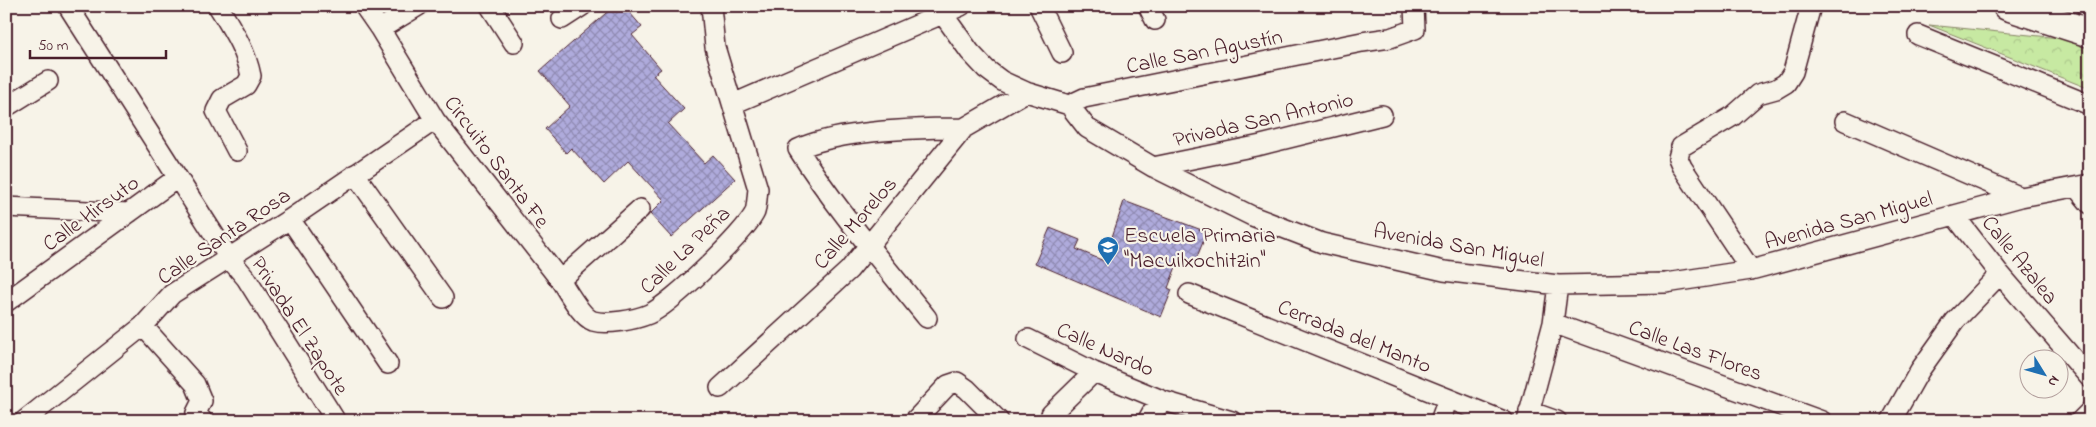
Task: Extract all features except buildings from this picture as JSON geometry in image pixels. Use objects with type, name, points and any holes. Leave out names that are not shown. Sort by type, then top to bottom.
[{"type":"street","name":"Privada El Zapote","points":[[68,6],[229,258],[246,278],[334,418]]},
{"type":"street","points":[[218,6],[242,46],[248,60],[251,76],[246,85],[222,99],[216,111],[237,151]]},
{"type":"street","name":"Circuito Santa Fe","points":[[364,6],[435,120],[560,280],[576,305],[592,320],[613,323]]},
{"type":"street","points":[[380,29],[418,6]]},
{"type":"street","points":[[490,6],[514,43]]},
{"type":"street","points":[[562,19],[582,6]]},
{"type":"street","points":[[711,6],[715,47],[733,104],[940,10],[961,6]]},
{"type":"street","points":[[1039,6],[1062,53]]},
{"type":"street","name":"Calle San Agustín","points":[[1069,105],[1084,98],[1390,38],[1415,28],[1414,6]]},
{"type":"street","points":[[1751,270],[1682,167],[1678,158],[1682,147],[1733,116],[1758,94],[1776,89],[1786,83],[1794,72],[1811,6]]},
{"type":"street","points":[[2007,6],[2090,33]]},
{"type":"street","points":[[2086,6],[2090,8]]},
{"type":"street","points":[[940,10],[970,52],[986,69],[1002,81],[1026,92],[1069,105]]},
{"type":"street","points":[[1918,34],[2090,105]]},
{"type":"street","points":[[6,107],[48,81]]},
{"type":"street","name":"Calle Morelos","points":[[720,388],[849,270],[964,128],[1026,92]]},
{"type":"street","name":"Calle La Peña","points":[[613,323],[650,314],[681,290],[737,237],[755,211],[758,189],[733,104]]},
{"type":"street","name":"Avenida San Miguel","points":[[1069,105],[1088,128],[1153,167],[1252,216],[1322,243],[1444,271],[1558,285],[1666,283],[1751,270],[2021,197],[2083,185]]},
{"type":"street","name":"Privada San Antonio","points":[[1153,167],[1261,145],[1382,116]]},
{"type":"street","name":"Calle Santa Rosa","points":[[24,421],[142,326],[172,294],[290,219],[435,120]]},
{"type":"street","points":[[1845,121],[2021,197]]},
{"type":"street","points":[[928,318],[868,245],[812,172],[798,149],[810,143],[855,135],[926,128],[964,128]]},
{"type":"street","points":[[356,174],[444,298]]},
{"type":"street","name":"Calle Hirsuto","points":[[6,302],[177,178]]},
{"type":"street","points":[[2083,185],[2090,204]]},
{"type":"street","points":[[7,205],[129,213]]},
{"type":"street","points":[[560,280],[640,209]]},
{"type":"street","name":"Calle Azalea","points":[[1954,215],[2000,274],[2090,378]]},
{"type":"street","points":[[290,219],[388,364]]},
{"type":"street","points":[[1891,421],[1920,370],[1955,321],[2000,274]]},
{"type":"street","points":[[1557,421],[1528,416],[1553,323],[1558,285]]},
{"type":"street","name":"Cerrada del Manto","points":[[1189,294],[1504,421]]},
{"type":"street","name":"Calle Las Flores","points":[[1553,323],[1822,421]]},
{"type":"street","points":[[142,326],[195,384],[202,401],[195,418]]},
{"type":"street","name":"Calle Nardo","points":[[1028,339],[1094,372],[1164,400],[1232,421]]},
{"type":"street","points":[[1051,414],[1094,372]]},
{"type":"street","points":[[914,421],[948,385],[957,382],[967,389],[999,421]]},
{"type":"street","points":[[1440,421],[1448,398]]},
{"type":"street","name":"Calle Nardo","points":[[1147,421],[1152,412],[1164,400]]},
{"type":"street","points":[[2080,421],[2090,411]]},
{"type":"green space","points":[[1929,25],[2090,41],[2090,89]]},
{"type":"place","name":"Escuela Primaria \"Macuilxochitzin\"","points":[[1108,266]]}]
